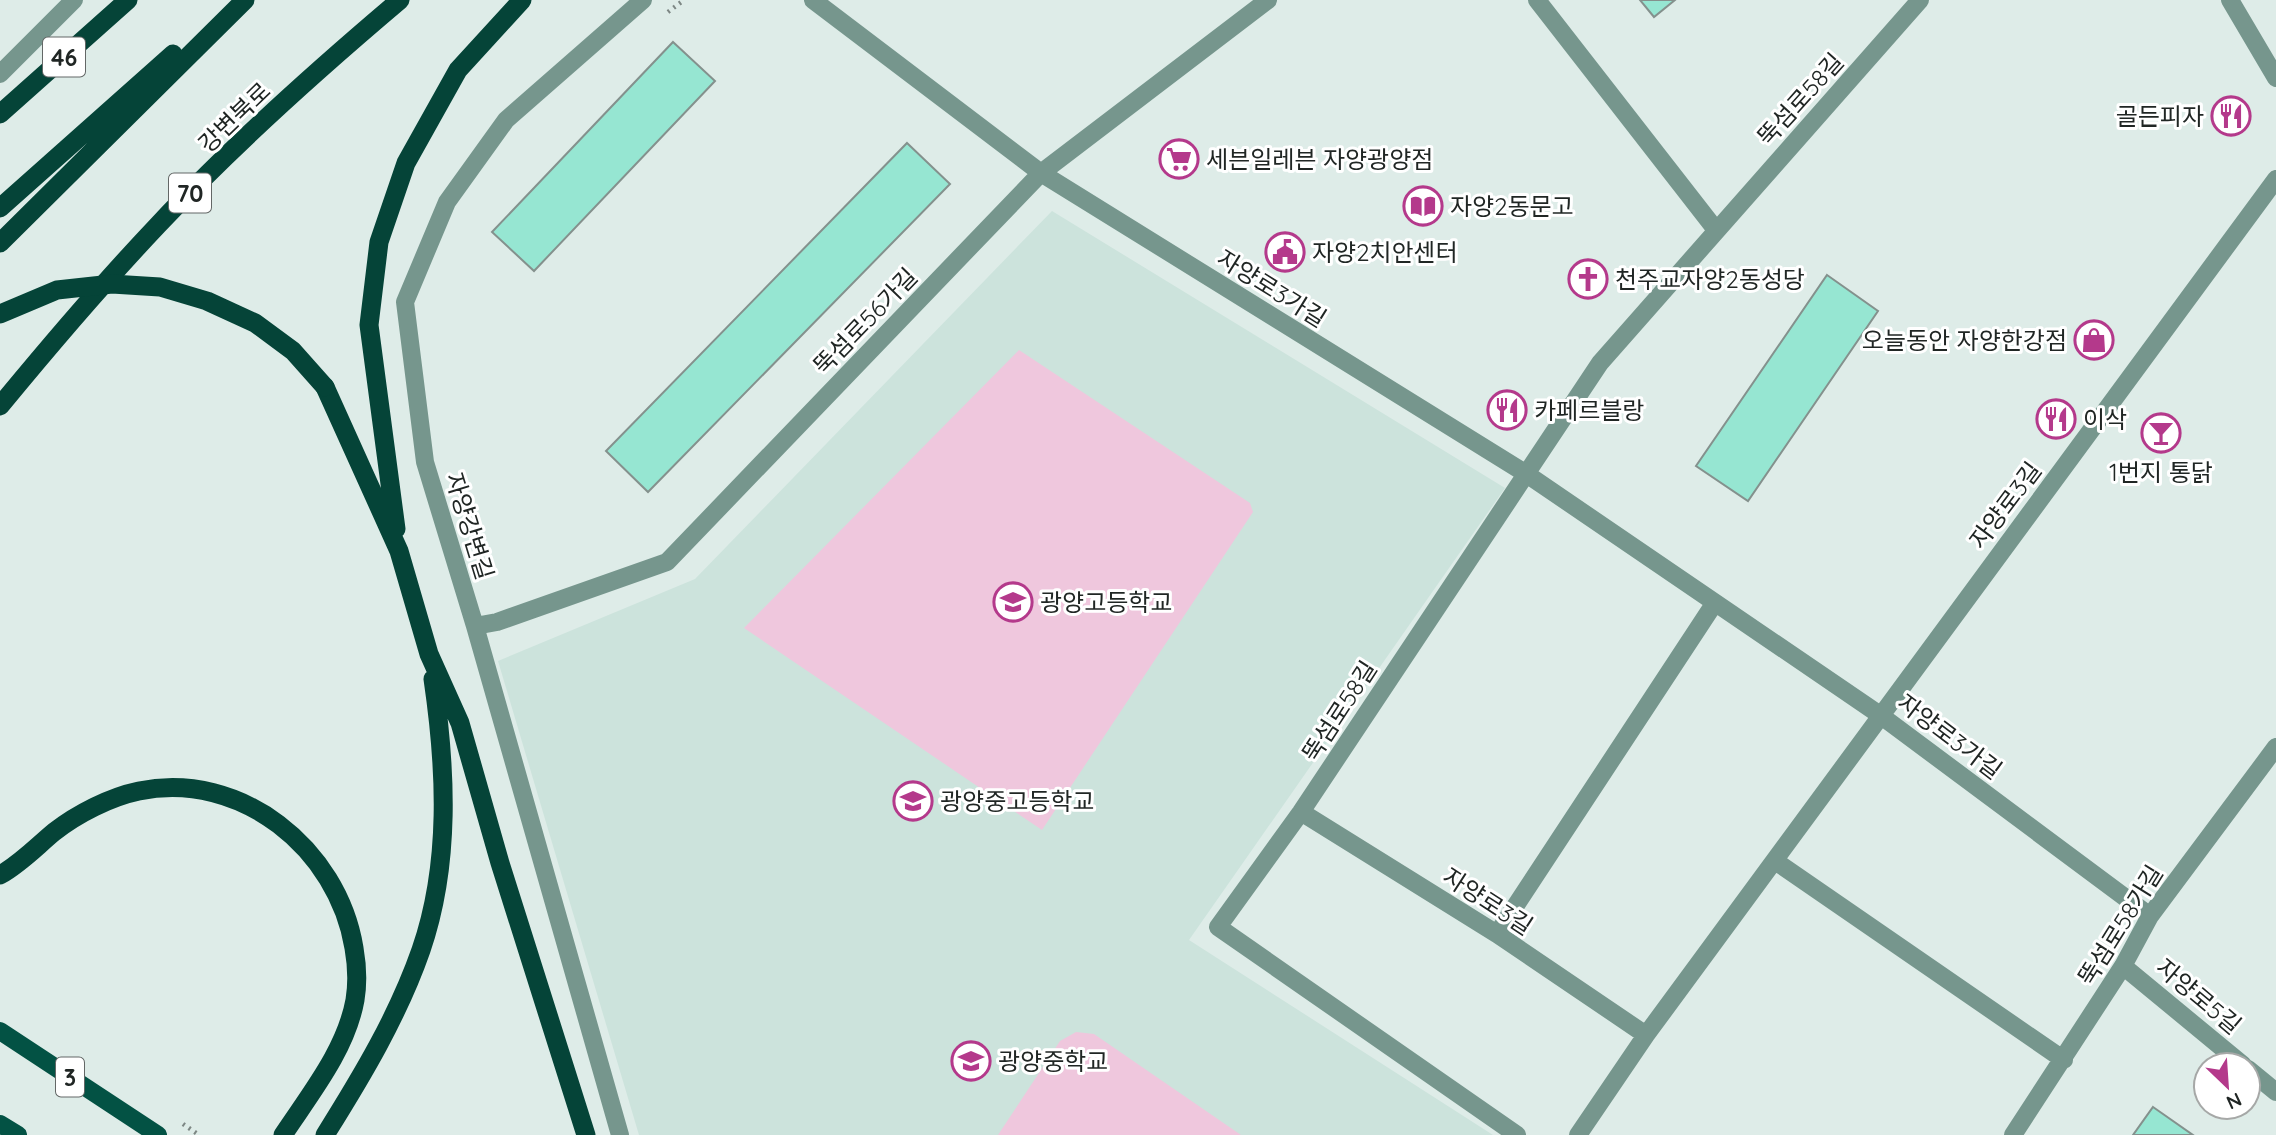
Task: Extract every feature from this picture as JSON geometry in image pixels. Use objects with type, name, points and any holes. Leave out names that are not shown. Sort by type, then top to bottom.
[{"type":"highway","name":"46","points":[[0,114],[128,0]]},
{"type":"highway","points":[[0,208],[234,0]]},
{"type":"highway","points":[[0,243],[244,0]]},
{"type":"highway","name":"강변북로","points":[[0,406],[52,342],[159,224],[257,127],[400,0]]},
{"type":"highway","points":[[399,551],[369,325],[379,242],[406,163],[458,70],[522,0]]},
{"type":"highway","points":[[0,314],[57,290],[112,284],[160,287],[207,300],[255,323],[293,351],[325,387],[399,551],[429,654],[441,733],[444,781],[440,863],[422,948],[405,990],[378,1047],[325,1135]]},
{"type":"highway","points":[[429,654],[460,723],[500,863],[586,1135]]},
{"type":"highway","points":[[0,875],[71,820],[116,798],[157,788],[208,791],[231,797],[272,819],[306,848],[322,867],[350,924],[357,985],[349,1021],[340,1042],[324,1073],[283,1135]]},
{"type":"main road","name":"3","points":[[0,1031],[158,1135]]},
{"type":"main road","points":[[0,1125],[18,1135]]},
{"type":"street","points":[[0,74],[74,0]]},
{"type":"street","name":"자양강변길","points":[[620,1135],[475,626],[425,462],[405,302],[447,202],[506,120],[643,0]]},
{"type":"street","name":"자양로3가길","points":[[813,0],[1041,173],[1525,473],[1880,715],[2150,916]]},
{"type":"street","name":"뚝섬로56가길","points":[[475,626],[497,622],[667,562],[1041,173],[1268,0]]},
{"type":"street","points":[[1537,0],[1716,230]]},
{"type":"street","name":"뚝섬로58길","points":[[1517,1135],[1218,927],[1301,812],[1600,363],[1920,0]]},
{"type":"street","points":[[2230,0],[2276,78]]},
{"type":"street","name":"자양로3길","points":[[1578,1135],[1646,1035],[2276,180]]},
{"type":"street","points":[[1497,934],[1714,604]]},
{"type":"street","name":"뚝섬로58가길","points":[[2013,1135],[2123,966],[2150,916],[2276,747]]},
{"type":"street","name":"자양로3길","points":[[1301,812],[1497,934],[1646,1035]]},
{"type":"street","points":[[1775,861],[2064,1060]]},
{"type":"street","name":"자양로5길","points":[[2123,966],[2227,1051]]},
{"type":"street","name":"자양로5길","points":[[2262,1080],[2276,1092]]},
{"type":"path","points":[[662,17],[684,0]]},
{"type":"shaded area","name":"광양중고등학교","points":[[1052,211],[1505,488],[1189,940],[1493,1135],[639,1135],[498,661],[695,579]]},
{"type":"shaded area","points":[[1019,350],[1250,503],[1253,512],[1042,830],[744,628]]},
{"type":"shaded area","points":[[1076,1032],[1094,1034],[1241,1135],[998,1135],[1060,1041]]},
{"type":"building","points":[[1640,0],[1675,0],[1654,17]]},
{"type":"building","points":[[673,42],[715,81],[534,271],[492,232]]},
{"type":"building","points":[[907,143],[950,184],[648,492],[606,451]]},
{"type":"building","points":[[1827,275],[1878,311],[1748,501],[1696,466]]},
{"type":"building","points":[[2153,1107],[2193,1135],[2133,1135]]},
{"type":"place","name":"골든피자","points":[[2231,116]]},
{"type":"place","name":"세븐일레븐 자양광양점","points":[[1179,159]]},
{"type":"place","name":"자양2동문고","points":[[1423,206]]},
{"type":"place","name":"자양2치안센터","points":[[1285,252]]},
{"type":"place","name":"천주교자양2동성당","points":[[1588,279]]},
{"type":"place","name":"오늘동안 자양한강점","points":[[2094,340]]},
{"type":"place","name":"카페르블랑","points":[[1507,410]]},
{"type":"place","name":"이삭","points":[[2056,419]]},
{"type":"place","name":"1번지 통닭","points":[[2161,433]]},
{"type":"place","name":"광양고등학교","points":[[1013,602]]},
{"type":"place","name":"광양중고등학교","points":[[913,801]]},
{"type":"place","name":"광양중학교","points":[[971,1061]]}]
